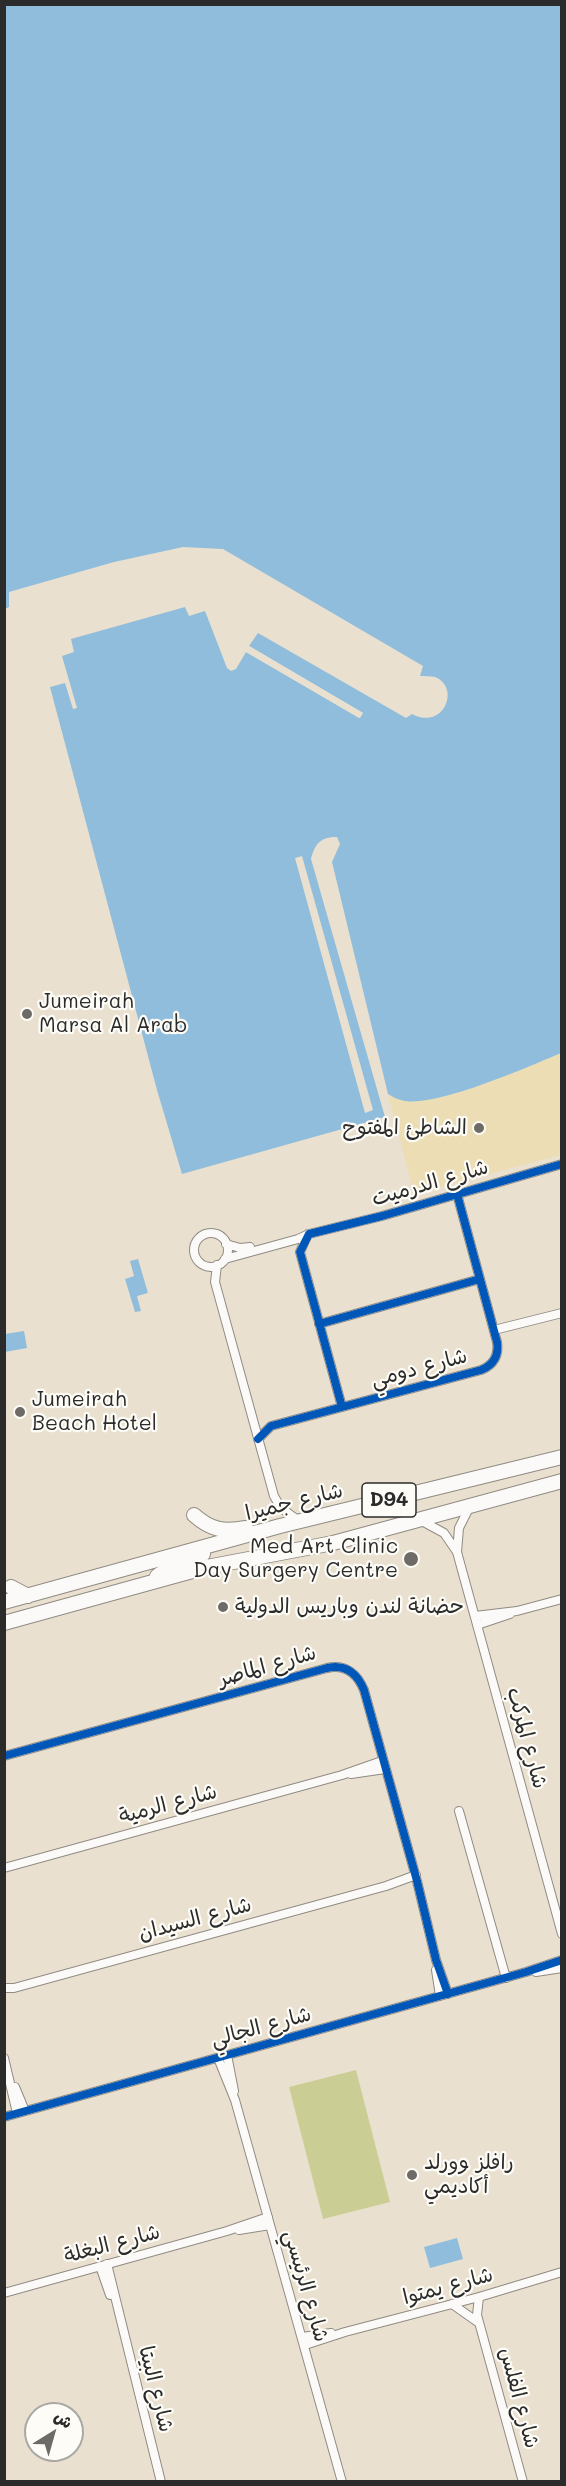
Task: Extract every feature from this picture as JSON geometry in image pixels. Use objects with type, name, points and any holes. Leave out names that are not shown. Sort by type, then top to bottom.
[{"type":"main road","name":"شارع جميرا","points":[[4,1602],[299,1521],[561,1457]]},
{"type":"main road","name":"شارع جميرا","points":[[4,1623],[152,1581],[230,1562],[333,1543],[561,1481]]},
{"type":"main road","points":[[194,1515],[211,1528],[222,1531],[267,1524],[280,1526]]},
{"type":"main road","points":[[230,1562],[228,1555],[232,1549],[266,1539],[280,1526]]},
{"type":"main road","points":[[152,1581],[166,1569],[199,1559],[203,1554],[202,1548]]},
{"type":"main road","points":[[11,1587],[28,1596]]},
{"type":"street","name":"شارع الدرميت","points":[[309,1234],[298,1233],[246,1247],[226,1244],[218,1235],[209,1233],[195,1243],[194,1253],[198,1262],[207,1266],[217,1266],[225,1259],[309,1234],[561,1164]]},
{"type":"street","name":"شارع دومي","points":[[271,1426],[486,1368],[494,1361],[498,1352],[494,1330],[458,1194]]},
{"type":"street","points":[[309,1234],[300,1252],[342,1407]]},
{"type":"street","points":[[283,1243],[300,1252]]},
{"type":"street","points":[[225,1259],[226,1244]]},
{"type":"street","points":[[217,1266],[215,1282],[276,1500],[281,1508],[299,1521]]},
{"type":"street","points":[[319,1324],[480,1279]]},
{"type":"street","points":[[494,1330],[561,1313]]},
{"type":"street","points":[[253,1420],[271,1426],[258,1439]]},
{"type":"street","name":"شارع المركب","points":[[457,1552],[459,1527],[470,1506]]},
{"type":"street","name":"شارع المركب","points":[[419,1520],[444,1533],[457,1552],[561,1934]]},
{"type":"street","points":[[476,1620],[561,1599]]},
{"type":"street","name":"شارع الماصر","points":[[4,1756],[333,1667],[353,1672],[362,1685],[417,1878],[444,1995]]},
{"type":"street","name":"شارع الرمية","points":[[4,1868],[383,1765]]},
{"type":"street","points":[[459,1811],[506,1978]]},
{"type":"street","name":"شارع السيدان","points":[[4,1993],[9,1988],[417,1878]]},
{"type":"street","name":"شارع الجالي","points":[[4,2117],[506,1978],[561,1960]]},
{"type":"street","name":"شارع الجالي","points":[[526,1972],[561,1968]]},
{"type":"street","name":"شارع الرئيسي","points":[[223,2056],[342,2481]]},
{"type":"street","points":[[4,2058],[21,2112]]},
{"type":"street","name":"شارع البغلة","points":[[4,2293],[229,2230],[269,2221]]},
{"type":"street","name":"شارع البيتا","points":[[104,2265],[161,2481]]},
{"type":"street","name":"شارع يمتوا","points":[[304,2341],[479,2297],[561,2272]]},
{"type":"street","name":"شارع الفلس","points":[[479,2297],[477,2312],[523,2481]]},
{"type":"street","name":"شارع الفلس","points":[[452,2304],[480,2324]]},
{"type":"green space","points":[[356,2070],[390,2202],[323,2219],[289,2087]]},
{"type":"sand","name":"الشاطئ المفتوح","points":[[561,1053],[561,1155],[414,1194],[388,1094],[401,1100],[434,1099],[481,1085]]},
{"type":"water","points":[[5,5],[561,5],[561,1053],[481,1085],[434,1099],[401,1100],[388,1094],[332,862],[340,844],[337,837],[326,838],[314,849],[311,859],[385,1117],[182,1174],[157,1090],[50,687],[65,683],[73,709],[77,708],[62,656],[74,652],[71,639],[185,607],[189,616],[205,611],[227,668],[231,671],[236,669],[246,652],[359,718],[363,713],[249,646],[258,633],[406,718],[412,714],[423,718],[433,717],[445,706],[448,698],[447,689],[443,682],[435,677],[420,676],[423,666],[223,549],[183,547],[114,562],[9,592],[9,607],[5,609]]},
{"type":"water","points":[[138,1259],[148,1293],[137,1296],[141,1311],[135,1312],[125,1279],[134,1276],[130,1261]]},
{"type":"water","points":[[24,1331],[27,1348],[5,1352],[5,1334]]},
{"type":"water","points":[[457,2238],[463,2259],[430,2268],[424,2247]]},
{"type":"pier","points":[[249,646],[363,713],[360,718],[246,652],[247,650],[359,714],[248,649]]},
{"type":"pier","points":[[302,856],[373,1110],[365,1113],[295,858]]},
{"type":"cycle path","points":[[342,1407],[300,1252],[309,1234],[382,1216],[562,1164]]},
{"type":"cycle path","points":[[258,1439],[271,1426],[481,1370],[492,1362],[496,1355],[497,1342],[457,1194]]},
{"type":"cycle path","points":[[319,1324],[480,1279]]},
{"type":"cycle path","points":[[4,1756],[327,1668],[339,1667],[350,1671],[364,1690],[417,1881],[436,1960],[448,1994]]},
{"type":"cycle path","points":[[4,2117],[526,1972],[562,1960]]},
{"type":"place","name":"Jumeirah Marsa Al Arab","points":[[27,1014]]},
{"type":"place","name":"الشاطئ المفتوح","points":[[479,1128]]},
{"type":"place","name":"Jumeirah Beach Hotel","points":[[20,1412]]},
{"type":"place","name":"Med Art Clinic Day Surgery Centre","points":[[411,1559]]},
{"type":"place","name":"حضانة لندن وباريس الدولية","points":[[223,1607]]},
{"type":"place","name":"رافلز وورلد أكاديمي","points":[[412,2175]]}]
